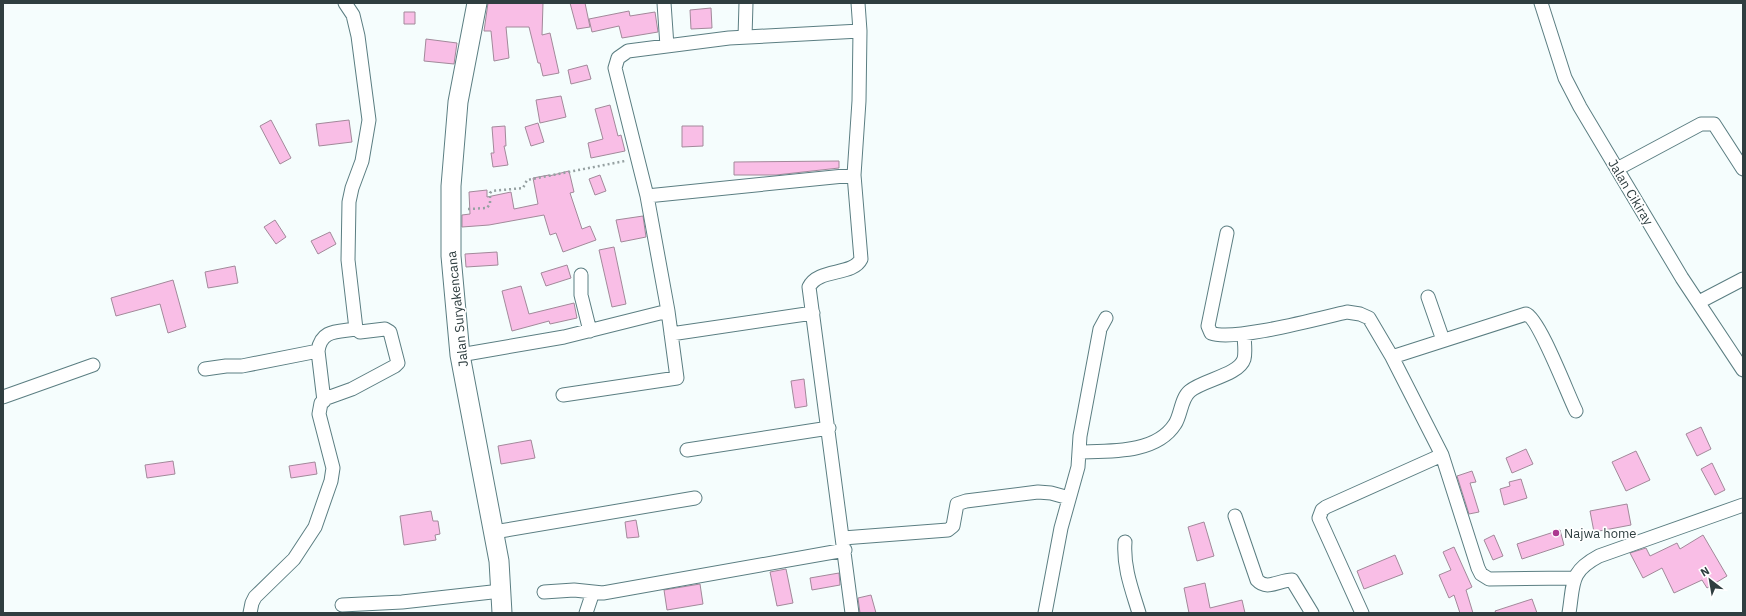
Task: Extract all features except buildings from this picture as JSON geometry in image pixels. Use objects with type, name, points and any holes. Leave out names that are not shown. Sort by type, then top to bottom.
[{"type":"street","name":"Jalan Suryakencana","points":[[477,3],[458,102],[451,186],[451,256],[460,355],[499,560],[502,613]]},
{"type":"street","points":[[664,3],[667,46]]},
{"type":"street","points":[[745,37],[746,3]]},
{"type":"street","points":[[852,613],[809,287],[812,281],[856,266],[861,259],[854,175],[859,101],[860,31],[858,3]]},
{"type":"street","name":"Jalan Cikiray","points":[[1541,3],[1568,83],[1580,107],[1699,302],[1743,370]]},
{"type":"street","points":[[350,5],[358,36],[369,120],[362,161],[352,188],[349,202],[348,260],[356,329]]},
{"type":"street","points":[[563,395],[677,378],[668,311],[647,196],[615,68],[615,62],[618,58],[628,50],[745,37],[860,31]]},
{"type":"street","points":[[1617,169],[1701,124],[1708,123],[1714,124],[1743,169]]},
{"type":"street","points":[[647,196],[854,175]]},
{"type":"street","points":[[1227,233],[1208,326],[1211,333],[1218,336],[1244,334],[1347,312],[1354,312],[1370,318],[1392,357],[1442,455],[1467,530],[1473,557],[1481,574],[1489,579],[1574,578]]},
{"type":"street","points":[[581,275],[582,302],[590,331]]},
{"type":"street","points":[[1699,302],[1743,279]]},
{"type":"street","points":[[1428,297],[1443,340]]},
{"type":"street","points":[[460,355],[536,343],[668,311]]},
{"type":"street","points":[[671,334],[813,313]]},
{"type":"street","points":[[1392,357],[1523,314],[1530,315],[1540,332],[1576,411]]},
{"type":"street","points":[[1045,613],[1061,528],[1078,467],[1080,436],[1100,329],[1106,318]]},
{"type":"street","points":[[250,613],[252,602],[256,597],[294,559],[315,527],[320,514],[331,481],[333,468],[319,409],[324,401],[352,389],[396,366],[398,363],[390,332],[386,330],[360,332],[356,329],[330,333],[323,337],[319,343],[318,351],[324,401]]},
{"type":"street","points":[[1079,452],[1140,448],[1168,432],[1178,419],[1188,392],[1208,380],[1236,368],[1242,362],[1245,358],[1244,334]]},
{"type":"street","points":[[205,369],[226,366],[242,366],[318,351]]},
{"type":"street","points":[[3,397],[93,365]]},
{"type":"street","points":[[687,450],[828,428]]},
{"type":"street","points":[[1362,613],[1319,518],[1322,510],[1442,455]]},
{"type":"street","points":[[544,592],[574,590],[603,593],[844,544],[948,530],[953,526],[955,507],[960,502],[1038,492],[1051,493],[1069,498]]},
{"type":"street","points":[[494,532],[695,498]]},
{"type":"street","points":[[1569,613],[1574,578],[1580,568],[1599,556],[1743,505]]},
{"type":"street","points":[[1234,516],[1257,580],[1262,585],[1267,586],[1292,580],[1312,613]]},
{"type":"street","points":[[1125,542],[1124,555],[1127,571],[1139,613]]},
{"type":"street","points":[[342,605],[402,602],[501,591]]},
{"type":"street","points":[[586,613],[593,592]]},
{"type":"path","points":[[451,211],[487,208],[490,204],[490,193],[492,191],[523,188],[527,180],[637,158]]},
{"type":"place","name":"Najwa home","points":[[1556,533]]}]
